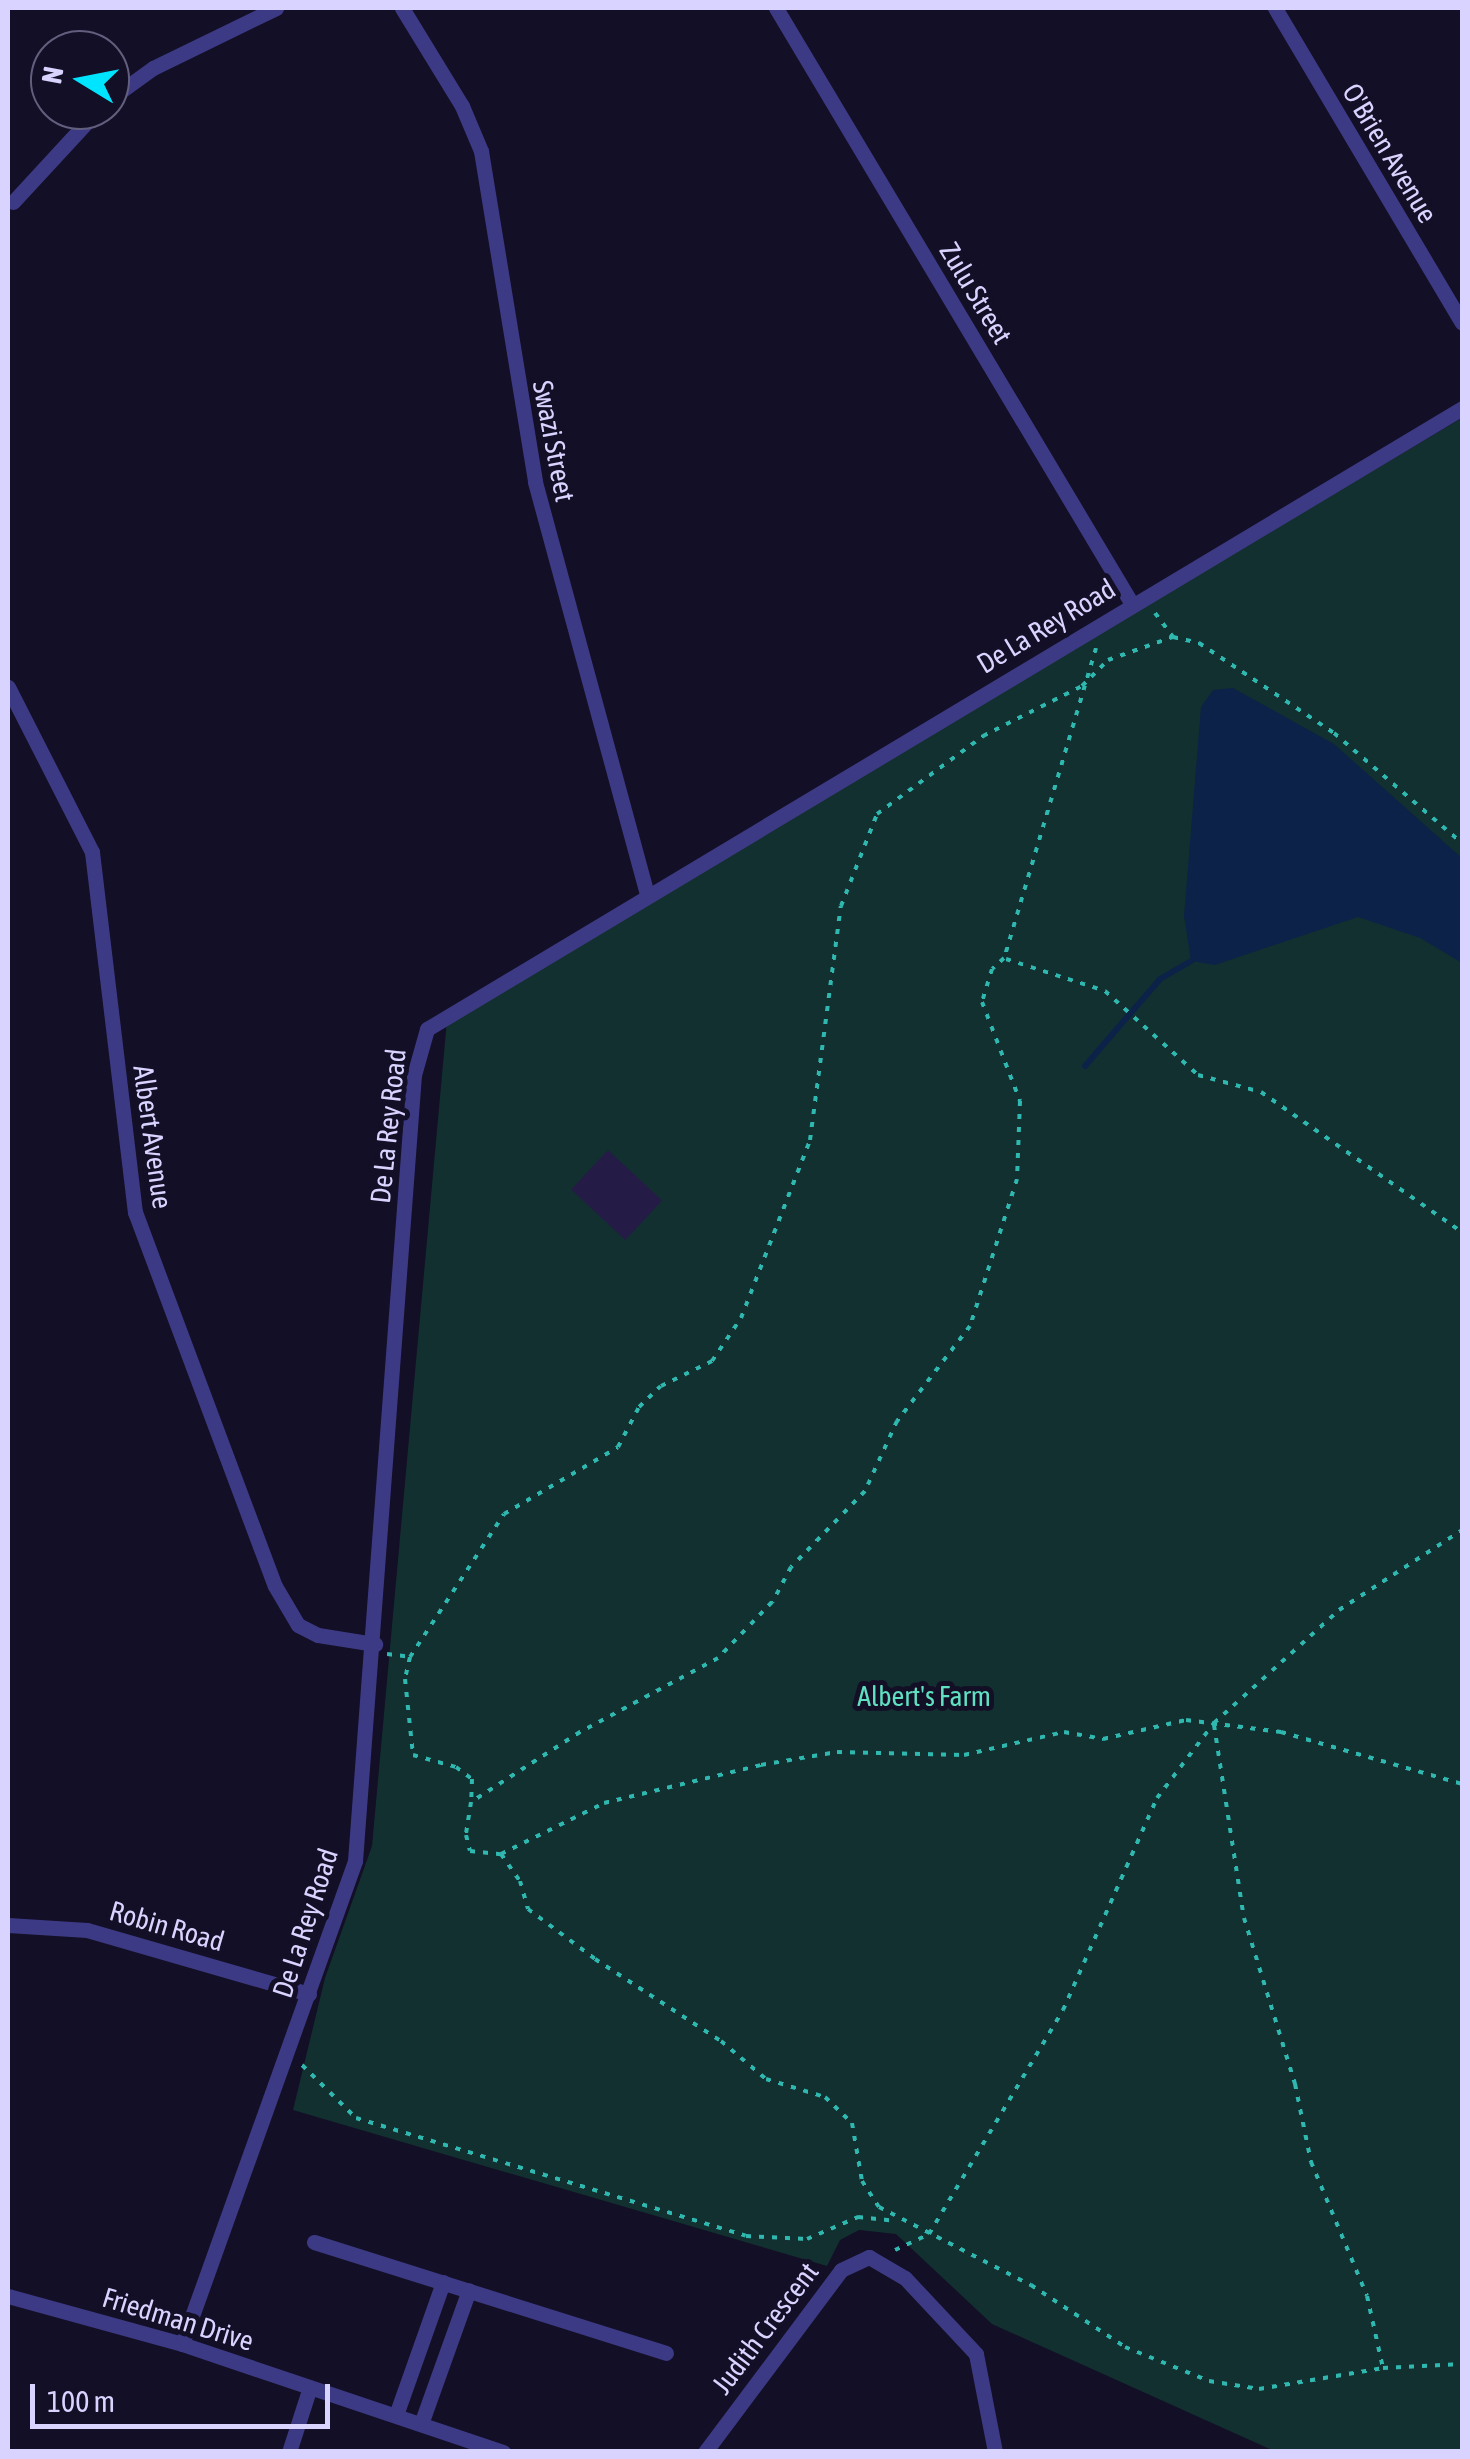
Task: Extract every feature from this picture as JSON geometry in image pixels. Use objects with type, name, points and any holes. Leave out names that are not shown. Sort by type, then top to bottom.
[{"type":"street","points":[[130,85],[153,68],[276,8]]},
{"type":"street","name":"Swazi Street","points":[[402,8],[462,106],[481,151],[535,482],[647,893]]},
{"type":"street","name":"Zulu Street","points":[[776,8],[1132,604]]},
{"type":"street","name":"O'Brien Avenue","points":[[1276,8],[1462,323]]},
{"type":"street","points":[[9,201],[78,130]]},
{"type":"street","name":"De La Rey Road","points":[[182,2344],[354,1861],[420,1042],[446,1013],[1462,408]]},
{"type":"street","name":"Albert Avenue","points":[[8,688],[92,852],[135,1212],[275,1586],[298,1624],[318,1635],[374,1644]]},
{"type":"street","name":"Robin Road","points":[[8,1925],[87,1930],[309,1994]]},
{"type":"street","points":[[314,2242],[666,2353]]},
{"type":"street","name":"Judith Crescent","points":[[706,2452],[841,2270],[863,2257],[879,2258]]},
{"type":"street","points":[[879,2258],[926,2297],[976,2354],[996,2452]]},
{"type":"street","points":[[396,2415],[444,2282]]},
{"type":"street","points":[[421,2424],[469,2290]]},
{"type":"street","name":"Friedman Drive","points":[[8,2296],[182,2344],[503,2452]]},
{"type":"street","points":[[429,2323],[454,2332]]},
{"type":"street","points":[[289,2452],[310,2387]]},
{"type":"path","points":[[1132,604],[1162,616],[1173,637]]},
{"type":"path","points":[[471,1802],[580,1732],[718,1658],[772,1602],[792,1567],[865,1491],[896,1421],[970,1326],[1017,1179],[1020,1101],[982,1002],[992,969],[1004,958],[1082,686],[1108,618]]},
{"type":"path","points":[[1462,843],[1334,733],[1199,644],[1173,637],[1108,660],[1082,686],[983,736],[877,814],[841,906],[810,1140],[741,1318],[712,1361],[662,1386],[640,1408],[618,1447],[504,1514],[410,1656],[405,1679],[413,1755],[456,1767],[472,1780],[470,1850],[501,1854],[604,1803],[761,1765],[837,1752],[964,1755],[1064,1732],[1103,1739],[1186,1720],[1352,1749],[1462,1784]]},
{"type":"path","points":[[1004,958],[1105,991],[1198,1076],[1261,1092],[1462,1232]]},
{"type":"path","points":[[879,2258],[929,2234],[1063,2010],[1157,1798],[1214,1723],[1339,1610],[1462,1530]]},
{"type":"path","points":[[374,1644],[390,1655],[410,1656]]},
{"type":"path","points":[[1214,1723],[1244,1918],[1295,2084],[1310,2162],[1367,2296],[1384,2368]]},
{"type":"path","points":[[501,1854],[520,1880],[528,1909],[766,2078],[825,2097],[852,2123],[862,2181],[879,2207],[1031,2286],[1126,2347],[1209,2381],[1260,2389],[1384,2368],[1462,2364]]},
{"type":"path","points":[[286,2058],[309,2067],[356,2118],[746,2236],[807,2238],[858,2217],[902,2221]]},
{"type":"green space","name":"Albert's Farm","points":[[1462,418],[1462,2451],[1274,2451],[992,2324],[896,2234],[859,2230],[840,2240],[827,2266],[293,2110],[325,1978],[372,1846],[447,1020]]},
{"type":"water","points":[[1233,688],[1334,744],[1462,858],[1462,963],[1420,938],[1358,917],[1215,965],[1191,961],[1184,916],[1201,707],[1213,690]]},
{"type":"building","points":[[608,1150],[662,1200],[625,1240],[571,1189]]},
{"type":"waterway","points":[[1085,1066],[1160,979],[1191,961]]}]
